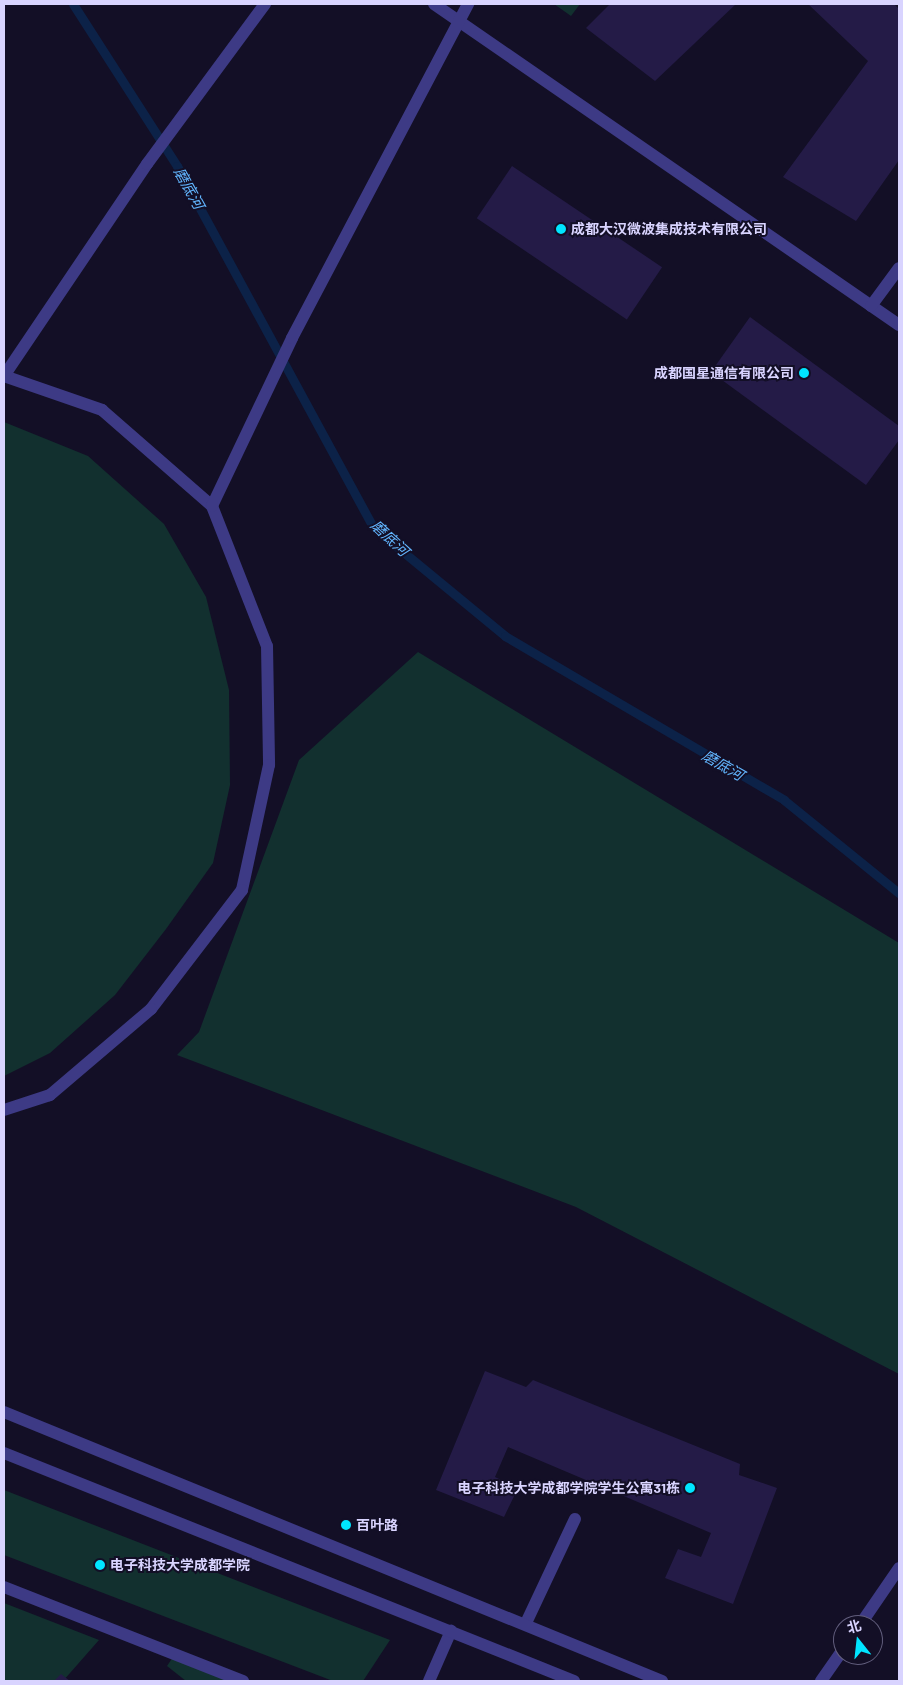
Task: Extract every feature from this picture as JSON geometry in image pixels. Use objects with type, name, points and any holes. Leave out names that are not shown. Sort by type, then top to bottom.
[{"type":"street","points":[[4,1110],[50,1095],[150,1009],[242,890],[269,765],[267,646],[212,506],[102,410],[4,376],[147,164],[198,100],[265,4]]},
{"type":"street","points":[[434,4],[899,325]]},
{"type":"street","points":[[212,506],[292,338],[457,19],[468,4]]},
{"type":"street","points":[[871,306],[899,268]]},
{"type":"street","points":[[4,1412],[526,1623],[662,1681]]},
{"type":"street","points":[[4,1453],[574,1681]]},
{"type":"street","points":[[526,1623],[575,1519]]},
{"type":"street","points":[[867,1615],[899,1568]]},
{"type":"street","points":[[4,1587],[243,1681]]},
{"type":"street","points":[[429,1681],[451,1631]]},
{"type":"street","points":[[821,1681],[833,1664]]},
{"type":"green space","points":[[554,4],[580,4],[571,16]]},
{"type":"green space","points":[[4,422],[88,456],[164,524],[206,597],[229,690],[230,785],[213,863],[166,929],[115,995],[50,1053],[4,1076]]},
{"type":"green space","points":[[418,652],[899,943],[899,1374],[576,1207],[177,1055],[199,1032],[299,760]]},
{"type":"green space","points":[[4,1490],[390,1640],[363,1681],[333,1681],[4,1555]]},
{"type":"green space","points":[[4,1603],[99,1640],[63,1681],[4,1681]]},
{"type":"green space","points":[[175,1654],[239,1681],[186,1681],[167,1666]]},
{"type":"building","points":[[610,4],[736,4],[655,81],[586,28]]},
{"type":"building","points":[[808,4],[894,4],[899,9],[899,160],[856,221],[783,177],[868,61]]},
{"type":"building","points":[[512,166],[662,267],[627,319],[477,218]]},
{"type":"building","points":[[750,317],[899,426],[899,440],[866,485],[711,372]]},
{"type":"building","name":"电子科技大学成都学院学生公寓31栋","points":[[485,1371],[526,1387],[533,1380],[740,1464],[739,1475],[777,1488],[733,1604],[665,1578],[678,1549],[701,1557],[711,1533],[508,1447],[495,1477],[518,1488],[504,1517],[436,1490]]},
{"type":"building","points":[[61,1674],[70,1681],[54,1681]]},
{"type":"waterway","name":"磨底河","points":[[73,4],[177,166],[373,527],[505,636],[784,800],[899,893]]},
{"type":"place","name":"成都大汉微波集成技术有限公司","points":[[561,229]]},
{"type":"place","name":"成都国星通信有限公司","points":[[804,373]]},
{"type":"place","name":"电子科技大学成都学院学生公寓31栋","points":[[690,1488]]},
{"type":"place","name":"百叶路","points":[[346,1525]]},
{"type":"place","name":"电子科技大学成都学院","points":[[100,1565]]}]
